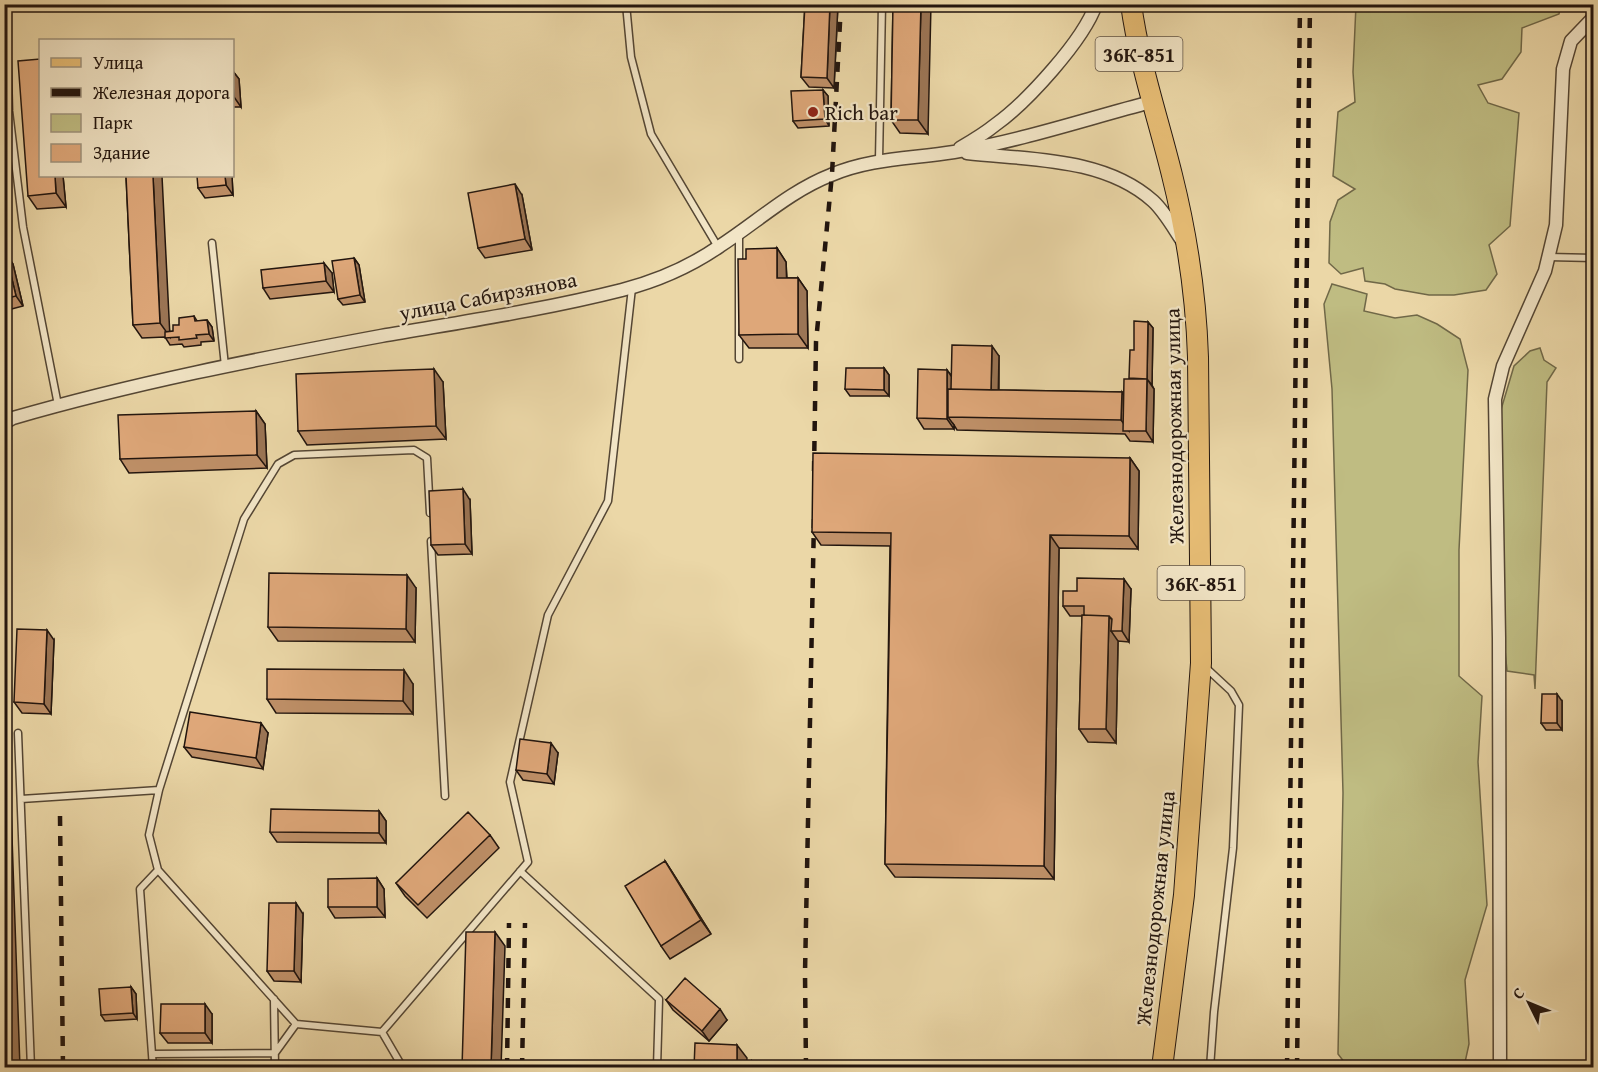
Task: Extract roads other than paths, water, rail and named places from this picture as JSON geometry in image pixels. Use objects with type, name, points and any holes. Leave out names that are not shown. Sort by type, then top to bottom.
[{"type":"main road","name":"Железнодорожная улица","points":[[1131,4],[1141,66],[1172,174],[1188,249],[1197,308],[1201,663],[1184,895],[1162,1068]]},
{"type":"street","points":[[954,152],[996,125],[1024,99],[1085,29],[1096,4]]},
{"type":"street","points":[[1500,1068],[1499,638],[1495,399],[1503,366],[1545,271],[1556,225],[1563,69],[1571,41],[1593,17]]},
{"type":"street","points":[[954,152],[1151,102]]},
{"type":"street","name":"улица Сабирзянова","points":[[4,423],[13,418],[89,396],[632,287],[655,280],[718,248],[785,200],[832,174],[879,160],[954,152]]},
{"type":"street","points":[[954,152],[1082,166],[1111,175],[1133,185],[1155,202],[1188,249]]},
{"type":"lane","points":[[6,4],[9,111],[22,227],[58,405]]},
{"type":"lane","points":[[626,4],[631,57],[651,134],[718,248]]},
{"type":"lane","points":[[879,160],[882,4]]},
{"type":"lane","points":[[739,233],[739,358]]},
{"type":"lane","points":[[212,243],[225,367]]},
{"type":"lane","points":[[1548,257],[1593,258]]},
{"type":"lane","points":[[382,1032],[528,862],[510,782],[548,615],[608,501],[632,287]]},
{"type":"lane","points":[[382,1032],[296,1024],[158,870],[148,835],[159,790],[244,519],[278,464],[294,455],[414,450],[427,458],[430,516]]},
{"type":"lane","points":[[431,528],[445,796]]},
{"type":"lane","points":[[1201,663],[1231,691],[1239,705],[1233,848],[1214,1012],[1210,1068]]},
{"type":"lane","points":[[18,732],[31,1068]]},
{"type":"lane","points":[[21,799],[159,790]]},
{"type":"lane","points":[[153,1068],[140,889],[158,870]]},
{"type":"lane","points":[[520,871],[659,999],[657,1068]]},
{"type":"lane","points":[[274,999],[275,1068]]},
{"type":"lane","points":[[275,1053],[296,1024]]},
{"type":"lane","points":[[382,1032],[403,1068]]},
{"type":"lane","points":[[152,1054],[275,1053]]},
{"type":"railway","points":[[814,471],[816,342],[832,174],[841,4]]},
{"type":"railway","points":[[1287,1068],[1300,4]]},
{"type":"railway","points":[[1297,1068],[1310,4]]},
{"type":"railway","points":[[806,1068],[805,973],[814,519]]},
{"type":"railway","points":[[4,536],[4,577]]},
{"type":"railway","points":[[60,816],[63,1068]]},
{"type":"railway","points":[[507,1068],[509,923]]},
{"type":"railway","points":[[522,1068],[525,923]]},
{"type":"place","name":"Rich bar","points":[[813,112]]}]
